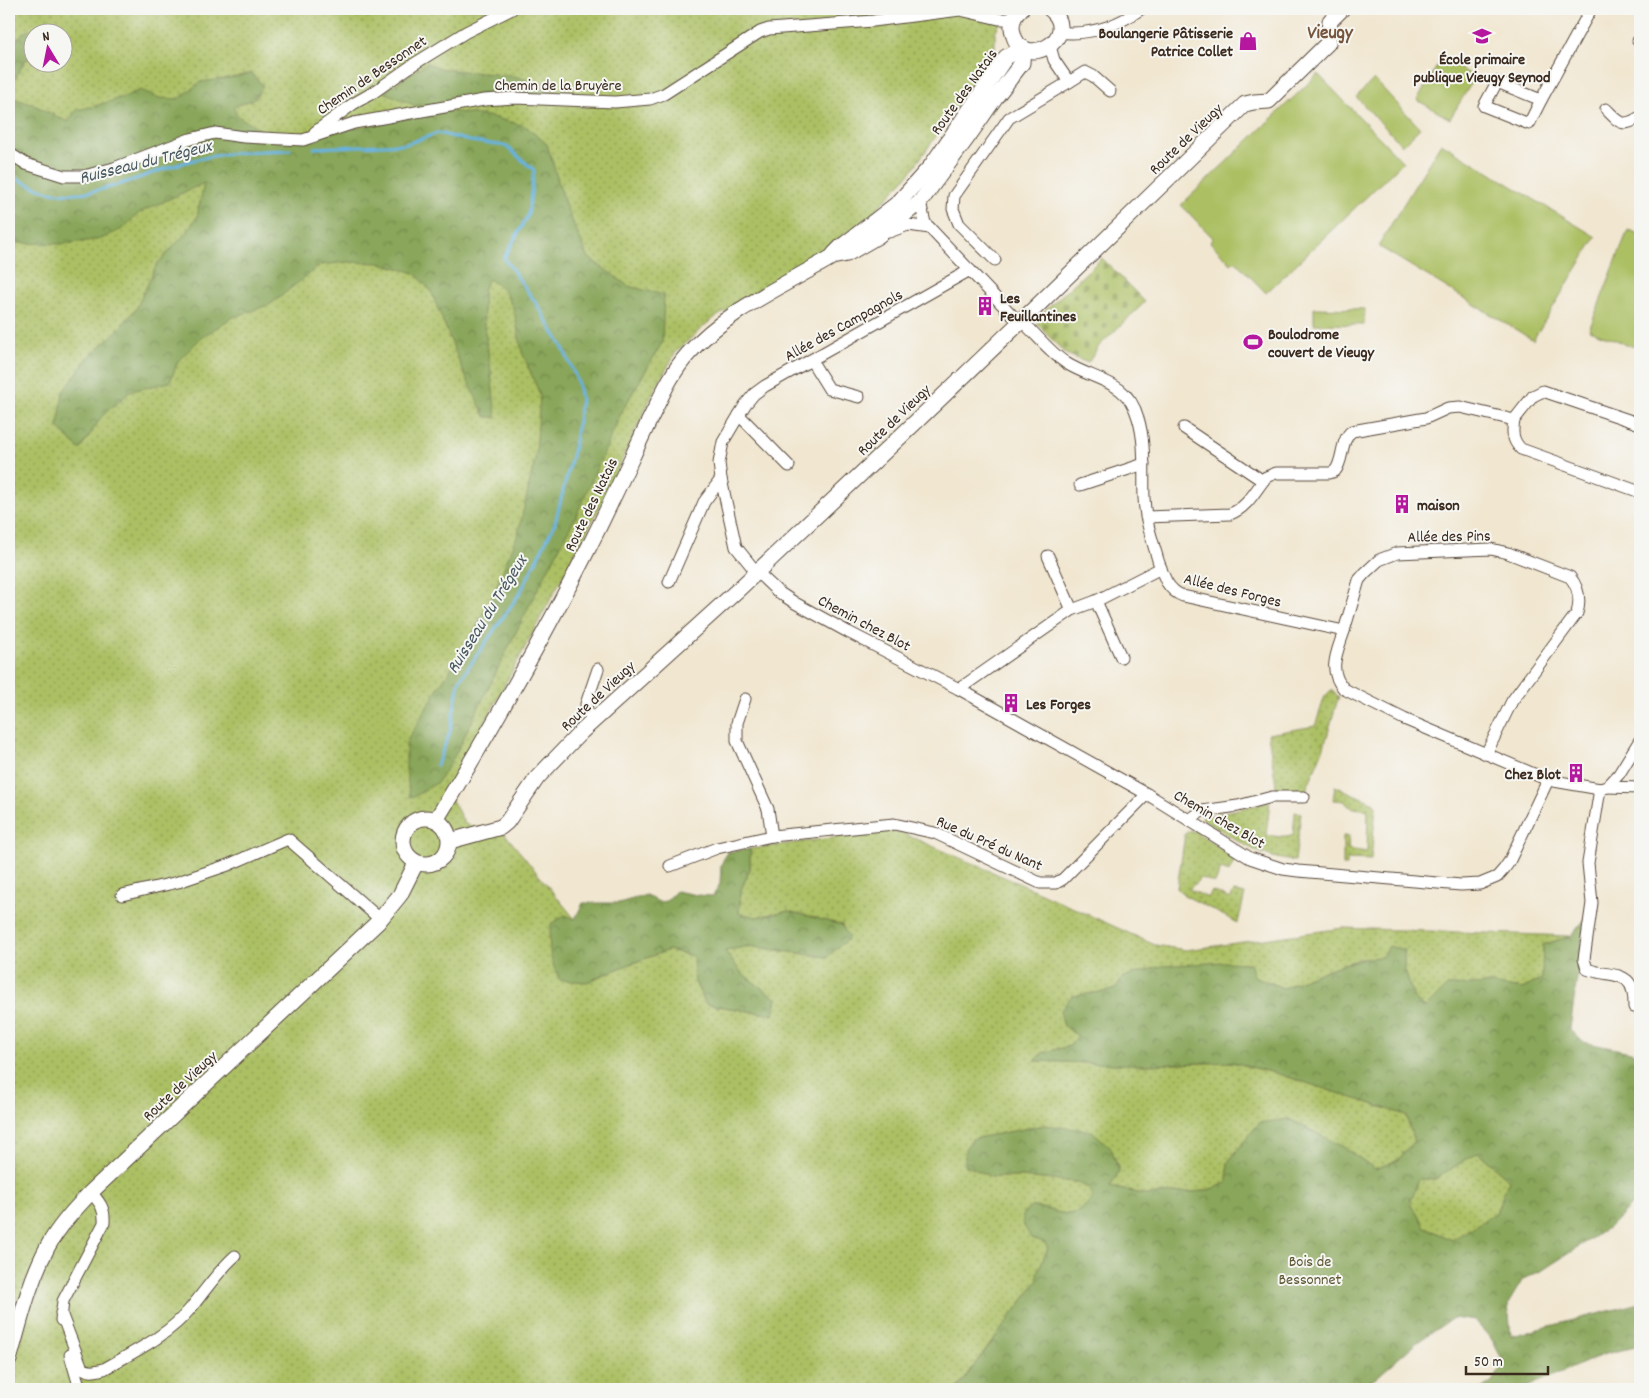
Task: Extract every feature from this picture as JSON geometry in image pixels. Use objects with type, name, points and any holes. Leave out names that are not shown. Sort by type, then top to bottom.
[{"type":"street","name":"Chemin de Bessonnet","points":[[303,140],[414,64],[466,32],[512,9]]},
{"type":"street","points":[[1017,14],[1012,27],[1017,43],[1023,48],[1032,51],[1042,50],[1054,42],[1059,32],[1057,17],[1050,9]]},
{"type":"street","points":[[1059,32],[1072,33],[1100,29],[1128,18],[1140,9]]},
{"type":"street","name":"Route de Vieugy","points":[[450,841],[501,826],[507,822],[537,778],[592,722],[757,572],[1021,321],[1245,104],[1269,102],[1328,43],[1330,21],[1342,9]]},
{"type":"street","points":[[1541,100],[1497,82],[1484,106],[1529,124],[1591,9]]},
{"type":"street","name":"Chemin de la Bruyère","points":[[9,153],[26,164],[64,176],[84,176],[114,168],[190,139],[215,133],[244,137],[303,140],[354,123],[484,100],[515,98],[615,102],[650,99],[664,94],[760,32],[769,29],[873,21],[960,10],[999,19],[1017,14]]},
{"type":"street","points":[[1050,46],[1054,60],[1069,82]]},
{"type":"street","name":"Route des Natais","points":[[436,820],[537,648],[594,538],[669,380],[687,355],[708,332],[744,308],[832,257],[841,247],[898,203],[931,166],[1006,57],[1023,48]]},
{"type":"street","name":"Route des Natais","points":[[832,257],[847,254],[878,236],[920,202],[1022,63],[1023,48]]},
{"type":"street","points":[[995,260],[959,224],[953,209],[954,196],[1009,118],[1085,72],[1093,76],[1110,91]]},
{"type":"street","points":[[1606,110],[1620,123],[1627,124],[1640,117]]},
{"type":"street","points":[[920,202],[931,166]]},
{"type":"street","name":"Allée des Forges","points":[[920,202],[925,223],[1012,315],[1067,363],[1109,382],[1135,408],[1139,420],[1144,464],[1146,516],[1161,568],[1169,586],[1183,596],[1344,631]]},
{"type":"street","points":[[878,236],[908,224],[930,228]]},
{"type":"street","name":"Allée des Campagnols","points":[[757,572],[739,552],[734,542],[719,463],[723,442],[739,414],[754,394],[765,386],[970,270]]},
{"type":"street","points":[[811,360],[829,389],[860,397]]},
{"type":"street","points":[[1640,424],[1543,391],[1533,396],[1514,420],[1512,431],[1513,439],[1521,449],[1640,492]]},
{"type":"street","points":[[1146,516],[1230,514],[1245,506],[1270,474],[1330,473],[1336,471],[1347,437],[1352,431],[1426,418],[1454,407],[1514,420]]},
{"type":"street","points":[[739,414],[789,466]]},
{"type":"street","points":[[1184,428],[1263,481]]},
{"type":"street","points":[[1080,485],[1144,464]]},
{"type":"street","points":[[669,582],[704,502],[721,479]]},
{"type":"street","name":"Allée des Pins","points":[[1344,631],[1359,580],[1379,560],[1397,553],[1491,549],[1508,553],[1570,577],[1580,597],[1577,613],[1512,701],[1486,754]]},
{"type":"street","points":[[1048,556],[1072,610]]},
{"type":"street","points":[[959,689],[1072,610],[1096,601],[1161,568]]},
{"type":"street","name":"Chemin chez Blot","points":[[757,572],[777,591],[795,603],[959,689],[1147,794],[1250,858],[1283,869],[1471,885],[1480,884],[1497,876],[1510,862],[1548,780]]},
{"type":"street","points":[[1096,601],[1121,657]]},
{"type":"street","points":[[1344,631],[1334,663],[1334,670],[1339,684],[1344,689],[1404,719],[1548,780],[1603,788],[1640,788]]},
{"type":"street","points":[[592,722],[586,704],[598,668]]},
{"type":"street","points":[[745,698],[737,723],[737,741],[768,809],[772,836]]},
{"type":"street","points":[[1634,1007],[1632,988],[1626,979],[1620,975],[1594,972],[1587,969],[1584,959],[1592,903],[1588,863],[1603,788],[1619,774],[1640,740]]},
{"type":"street","name":"Rue du Pré du Nant","points":[[670,866],[717,848],[772,836],[894,824],[935,833],[1040,883],[1056,883],[1063,879],[1147,794]]},
{"type":"street","points":[[1189,820],[1202,811],[1238,806],[1272,797],[1304,797]]},
{"type":"street","points":[[429,818],[436,820],[447,830],[450,841],[449,849],[445,856],[438,862],[430,865],[416,863],[410,859],[403,844],[404,833],[410,825],[418,819],[429,818]]},
{"type":"street","points":[[122,895],[187,879],[228,865],[288,839],[380,919]]},
{"type":"street","name":"Route de Vieugy","points":[[9,1360],[34,1279],[48,1247],[61,1226],[91,1192],[380,919],[400,895],[416,863]]},
{"type":"street","points":[[80,1389],[61,1326],[61,1313],[63,1300],[104,1223],[105,1214],[101,1204],[91,1192]]},
{"type":"street","points":[[61,1313],[82,1368],[94,1372],[104,1369],[157,1338],[189,1310],[222,1267],[235,1256]]},
{"type":"green space","points":[[9,9],[1008,9],[995,32],[995,53],[910,173],[870,216],[804,263],[711,320],[676,352],[654,391],[603,501],[447,791],[465,824],[505,834],[575,919],[587,982],[669,950],[693,956],[695,982],[706,1004],[773,1015],[777,999],[741,973],[725,951],[748,946],[827,957],[842,925],[788,911],[756,917],[739,913],[741,890],[750,869],[750,849],[883,831],[902,833],[1155,945],[1186,950],[1343,928],[1571,936],[1543,945],[1542,979],[1522,989],[1490,984],[1425,1008],[1414,999],[1404,968],[1404,950],[1382,957],[1364,958],[1334,967],[1283,988],[1253,976],[1072,996],[1064,1026],[1078,1036],[1070,1046],[1042,1053],[1036,1061],[1145,1065],[1232,1062],[1282,1075],[1406,1115],[1414,1142],[1398,1160],[1375,1169],[1345,1148],[1289,1119],[1228,1162],[1227,1183],[1205,1191],[1147,1195],[1110,1187],[1119,1171],[1111,1148],[1045,1125],[972,1139],[991,1177],[1022,1177],[1077,1182],[1090,1189],[1092,1198],[1084,1207],[1070,1214],[1031,1207],[1048,1248],[1038,1280],[957,1389],[9,1389]]},
{"type":"green space","points":[[22,34],[22,66],[9,89],[9,53]]},
{"type":"green space","points":[[1442,58],[1475,77],[1450,119],[1417,100]]},
{"type":"green space","points":[[427,63],[443,69],[513,76],[559,88],[500,104],[416,106],[384,92]]},
{"type":"green space","points":[[251,73],[263,86],[254,99],[233,107],[238,116],[279,142],[447,111],[488,116],[525,126],[547,144],[565,204],[588,257],[628,286],[664,295],[662,343],[622,411],[576,516],[455,755],[438,782],[415,796],[410,797],[406,769],[406,743],[440,685],[467,645],[492,596],[518,534],[536,455],[540,395],[522,352],[514,310],[503,288],[488,279],[483,290],[484,325],[496,418],[485,416],[463,371],[431,291],[415,273],[380,263],[349,262],[320,265],[271,304],[231,318],[202,337],[178,361],[170,382],[131,391],[102,416],[80,450],[58,427],[63,392],[87,359],[116,332],[136,309],[157,264],[187,232],[197,217],[204,183],[139,213],[122,229],[101,239],[65,244],[16,243],[9,225],[9,89],[11,98],[32,104],[68,122],[76,110],[109,102],[141,90],[159,98],[179,99],[200,82]]},
{"type":"green space","points":[[1318,74],[1403,162],[1266,293],[1235,261],[1231,264],[1210,242],[1213,238],[1181,205]]},
{"type":"green space","points":[[1374,79],[1420,128],[1402,145],[1356,97]]},
{"type":"green space","points":[[1441,143],[1596,237],[1533,340],[1378,246]]},
{"type":"green space","points":[[1628,230],[1640,234],[1640,349],[1589,330]]},
{"type":"green space","points":[[1102,258],[1145,302],[1099,346],[1088,363],[1066,354],[1038,325],[1038,317]]},
{"type":"green space","points":[[1314,308],[1365,309],[1364,325],[1314,324]]},
{"type":"green space","points":[[1331,690],[1339,697],[1324,747],[1305,793],[1277,792],[1268,734],[1315,726],[1325,696]]},
{"type":"green space","points":[[1335,786],[1374,803],[1376,807],[1371,860],[1347,859],[1347,865],[1343,865],[1343,836],[1349,836],[1348,849],[1367,852],[1368,810],[1351,807],[1345,801],[1333,800]]},
{"type":"green space","points":[[1270,802],[1266,835],[1293,836],[1295,812],[1301,813],[1295,861],[1269,856],[1257,851],[1202,819],[1202,817]]},
{"type":"green space","points":[[1195,831],[1235,859],[1229,872],[1221,869],[1215,883],[1201,878],[1189,889],[1208,898],[1212,891],[1230,899],[1234,892],[1245,894],[1238,923],[1182,894],[1177,888],[1185,834]]},
{"type":"green space","points":[[750,849],[750,869],[741,890],[739,913],[756,917],[788,911],[842,925],[849,938],[827,957],[748,946],[725,951],[741,973],[777,999],[773,1015],[706,1004],[695,982],[693,956],[669,950],[587,982],[560,980],[550,953],[551,924],[565,915],[575,919],[583,903],[619,903],[646,895],[659,902],[666,901],[676,891],[713,896],[720,884],[721,865],[727,852]]},
{"type":"green space","name":"Bois de Bessonnet","points":[[1585,919],[1570,1029],[1583,1042],[1640,1054],[1640,1178],[1634,1192],[1633,1204],[1612,1225],[1543,1270],[1523,1279],[1508,1304],[1511,1336],[1640,1303],[1640,1346],[1605,1354],[1522,1389],[1481,1389],[1494,1380],[1504,1363],[1492,1340],[1475,1321],[1453,1318],[1416,1343],[1376,1378],[1357,1389],[957,1389],[1038,1280],[1037,1273],[1048,1248],[1044,1242],[1031,1238],[1023,1224],[1023,1214],[1031,1207],[1070,1214],[1084,1207],[1092,1198],[1090,1189],[1077,1182],[1022,1177],[991,1177],[965,1165],[965,1149],[972,1139],[1045,1125],[1092,1131],[1111,1148],[1119,1171],[1110,1187],[1147,1195],[1205,1191],[1227,1183],[1228,1162],[1259,1123],[1289,1119],[1345,1148],[1375,1169],[1398,1160],[1414,1142],[1406,1115],[1282,1075],[1232,1062],[1145,1065],[1035,1061],[1042,1053],[1070,1046],[1078,1036],[1064,1026],[1060,1011],[1072,996],[1114,990],[1123,977],[1162,966],[1223,962],[1250,963],[1254,976],[1283,988],[1344,964],[1382,957],[1388,946],[1404,950],[1404,968],[1414,999],[1425,1008],[1447,986],[1490,984],[1522,989],[1542,979],[1543,945],[1571,936]],"holes":[[[1478,1152],[1509,1180],[1496,1213],[1452,1240],[1425,1227],[1410,1203],[1419,1179],[1435,1179]]]},
{"type":"green space","points":[[1478,1152],[1509,1180],[1496,1213],[1452,1240],[1425,1227],[1410,1203],[1419,1179],[1435,1179]]},
{"type":"waterway","name":"Ruisseau du Trégeux","points":[[314,148],[406,144],[438,133],[470,141],[506,146],[534,170],[528,215],[504,258],[536,303],[563,348],[577,380],[581,399],[574,448],[555,523],[520,593],[459,681],[450,732],[437,765]]},
{"type":"waterway","name":"Ruisseau du Trégeux","points":[[9,175],[46,191],[89,192],[109,188],[184,162],[203,158],[257,151],[290,150]]},
{"type":"place","name":"École primaire publique Vieugy Seynod","points":[[1482,36]]},
{"type":"place","name":"Boulangerie Pâtisserie Patrice Collet","points":[[1248,41]]},
{"type":"place","name":"Les Feuillantines","points":[[985,306]]},
{"type":"place","name":"Boulodrome couvert de Vieugy","points":[[1253,342]]},
{"type":"place","name":"maison","points":[[1402,504]]},
{"type":"place","name":"Les Forges","points":[[1011,703]]},
{"type":"place","name":"Chez Blot","points":[[1576,773]]},
{"type":"district","name":"Vieugy","points":[[1330,31]]}]
